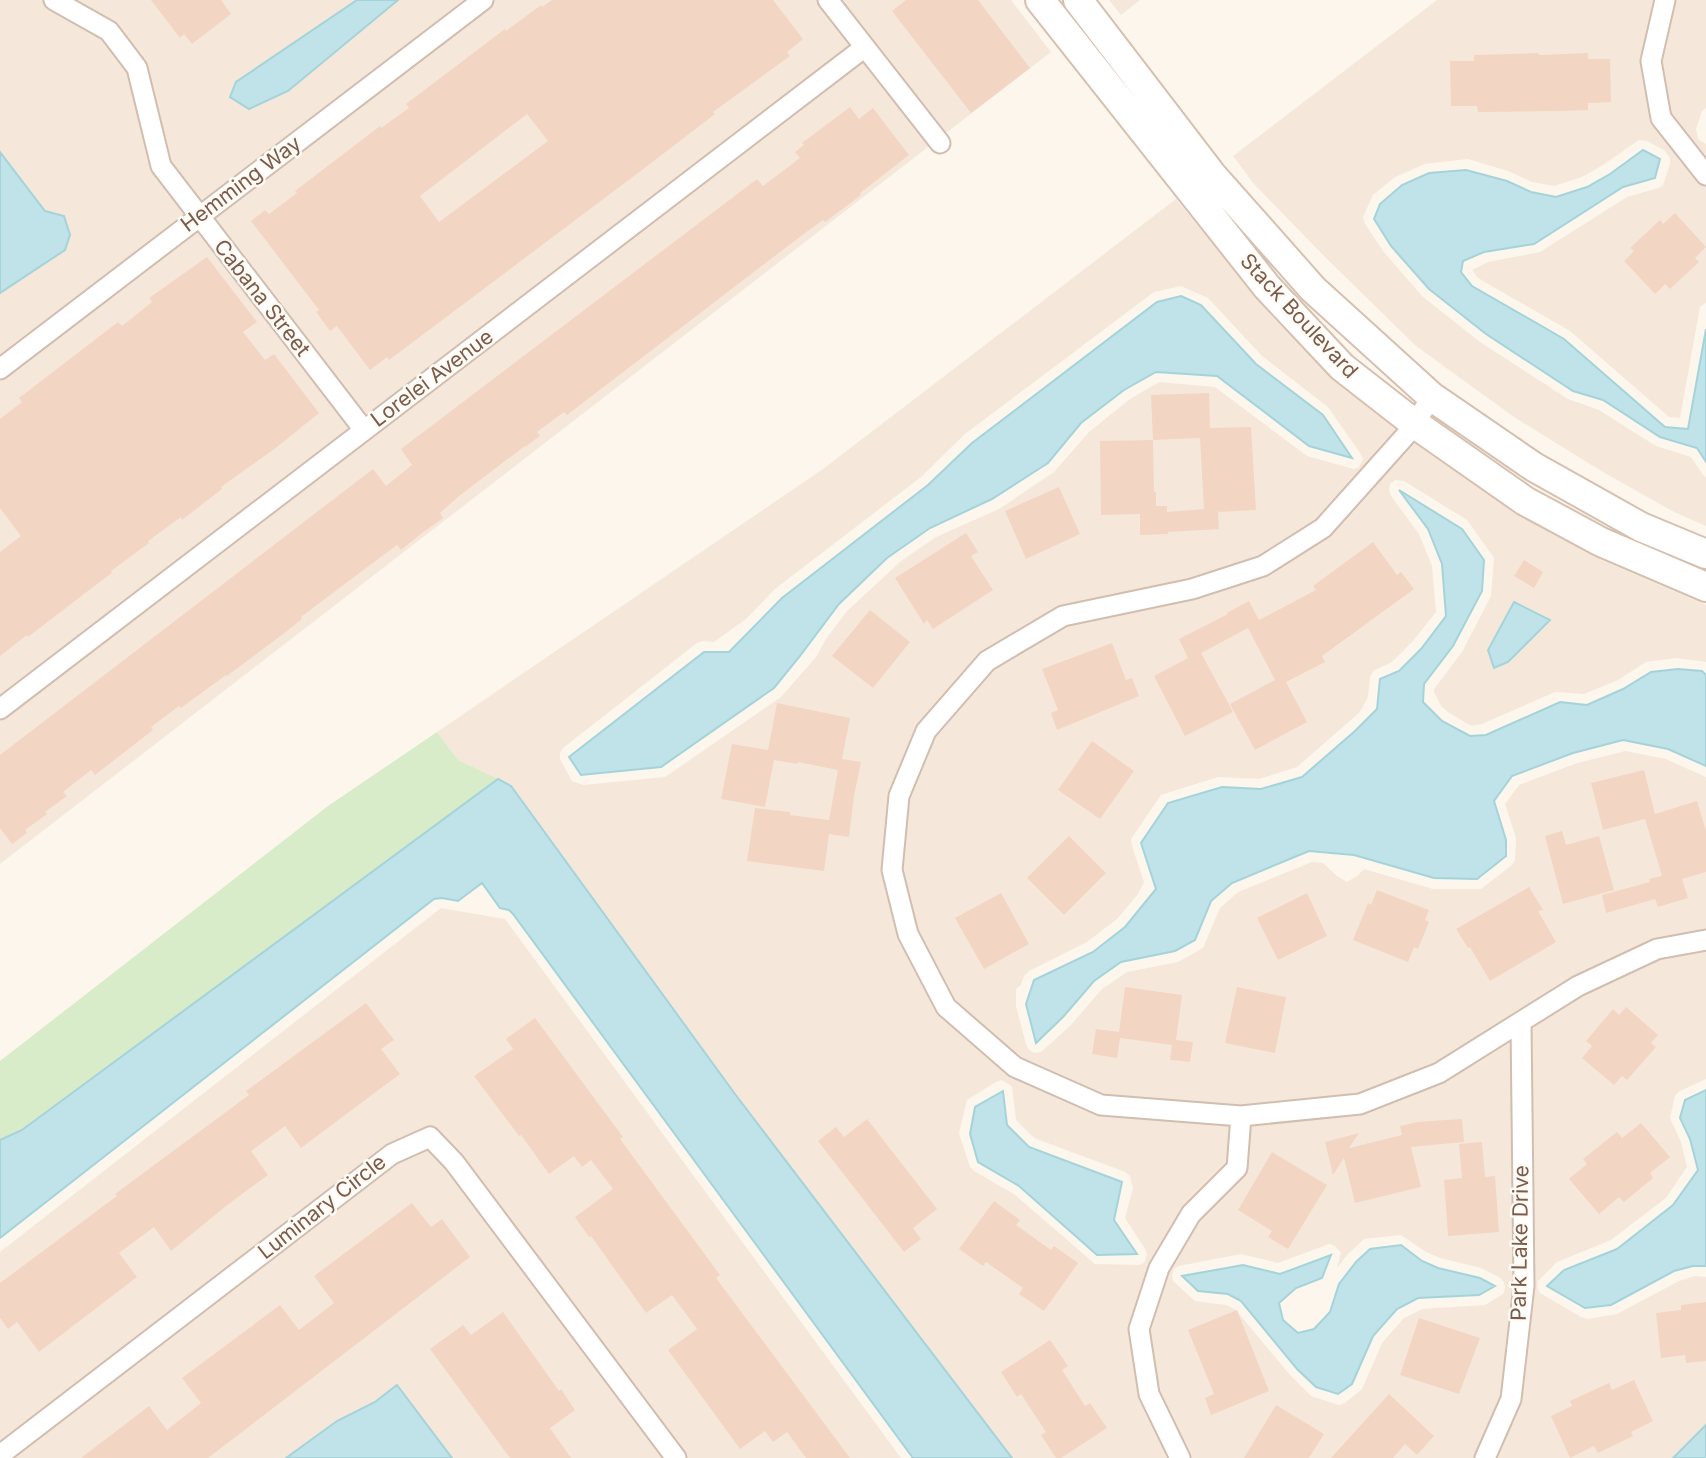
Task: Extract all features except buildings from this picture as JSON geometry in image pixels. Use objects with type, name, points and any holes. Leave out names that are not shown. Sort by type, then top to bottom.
[{"type":"street","name":"Cabana Street","points":[[54,0],[108,32],[137,68],[161,166],[364,430]]},
{"type":"street","name":"Hemming Way","points":[[0,369],[483,0]]},
{"type":"street","points":[[828,0],[940,144]]},
{"type":"street","name":"Stack Boulevard","points":[[1040,0],[1267,287],[1342,367],[1415,424],[1525,501],[1601,542],[1706,587]]},
{"type":"street","name":"Stack Boulevard","points":[[1077,0],[1212,174],[1313,289],[1432,397],[1534,467],[1641,527],[1706,554]]},
{"type":"street","points":[[1665,0],[1651,61],[1661,118],[1706,175]]},
{"type":"street","name":"Lorelei Avenue","points":[[0,709],[864,47]]},
{"type":"street","points":[[1432,397],[1415,424],[1376,471],[1323,528],[1263,566],[1192,589],[1063,616],[987,661],[926,731],[899,796],[892,870],[908,934],[946,1007],[1015,1067],[1101,1105],[1241,1115],[1360,1104],[1439,1073],[1578,986],[1657,949],[1706,940]]},
{"type":"street","name":"Park Lake Drive","points":[[1485,1458],[1511,1399],[1524,1286],[1521,1022]]},
{"type":"street","points":[[1180,1458],[1149,1395],[1139,1329],[1160,1268],[1191,1214],[1237,1168],[1241,1115]]},
{"type":"street","name":"Luminary Circle","points":[[0,1455],[392,1153],[430,1137],[454,1162],[676,1458]]},
{"type":"shaded area","points":[[0,0],[1011,0],[1051,52],[0,864]]},
{"type":"shaded area","points":[[1109,0],[1140,0],[1121,15]]},
{"type":"shaded area","points":[[1437,0],[1706,0],[1706,108],[1702,111],[1696,129],[1698,139],[1706,144],[1706,303],[1700,307],[1680,418],[1669,417],[1570,331],[1478,278],[1472,270],[1488,262],[1540,252],[1627,197],[1663,185],[1670,164],[1670,158],[1664,150],[1639,140],[1582,177],[1554,186],[1532,182],[1508,171],[1468,159],[1425,164],[1395,177],[1373,195],[1363,217],[1383,251],[1422,296],[1480,342],[1568,399],[1599,410],[1656,446],[1691,457],[1706,477],[1706,526],[1674,512],[1603,472],[1514,417],[1416,346],[1254,184],[1233,156]]},
{"type":"shaded area","points":[[1176,199],[1257,298],[1329,372],[1413,440],[1467,478],[1601,560],[1706,605],[1706,662],[1676,658],[1646,662],[1618,680],[1584,694],[1555,692],[1482,724],[1471,726],[1441,706],[1434,689],[1462,652],[1491,596],[1494,558],[1467,520],[1404,481],[1395,480],[1390,484],[1391,496],[1419,534],[1432,566],[1436,612],[1392,662],[1373,671],[1368,697],[1360,712],[1297,767],[1259,779],[1218,777],[1161,795],[1131,839],[1144,882],[1138,894],[1117,919],[1087,942],[1029,971],[1016,989],[1016,1006],[1026,1044],[1029,1050],[1041,1052],[1070,1026],[1101,990],[1127,972],[1178,962],[1203,948],[1220,908],[1238,892],[1312,862],[1323,863],[1347,882],[1364,869],[1433,889],[1481,889],[1515,860],[1516,838],[1505,804],[1519,785],[1577,763],[1625,751],[1666,759],[1706,777],[1706,1079],[1678,1092],[1670,1118],[1681,1142],[1687,1167],[1666,1198],[1611,1240],[1557,1262],[1538,1281],[1537,1287],[1540,1293],[1588,1319],[1617,1314],[1679,1281],[1695,1276],[1706,1277],[1706,1425],[1673,1458],[1012,1458],[735,1094],[511,786],[458,760],[437,732],[823,469]],"holes":[[[1181,286],[1208,298],[1262,356],[1328,407],[1360,453],[1363,459],[1359,467],[1354,469],[1307,456],[1215,387],[1159,382],[1130,399],[1089,432],[1054,472],[999,509],[936,537],[901,561],[847,611],[816,657],[781,697],[665,777],[583,785],[572,781],[560,759],[563,748],[697,643],[714,642],[746,619],[775,589],[921,477],[965,434],[1154,292]],[[1002,1080],[1012,1087],[1016,1120],[1034,1138],[1130,1176],[1133,1188],[1125,1218],[1145,1249],[1147,1255],[1144,1263],[1095,1264],[1014,1194],[970,1167],[959,1133],[967,1100]],[[1401,1235],[1426,1252],[1481,1268],[1499,1277],[1505,1288],[1503,1294],[1485,1305],[1422,1309],[1404,1318],[1382,1343],[1362,1389],[1339,1405],[1311,1396],[1235,1309],[1226,1305],[1195,1301],[1173,1281],[1174,1269],[1179,1266],[1241,1254],[1278,1263],[1329,1244],[1341,1253],[1337,1268],[1364,1239]]]},
{"type":"shaded area","points":[[441,908],[505,919],[901,1458],[0,1458],[0,1252]]},
{"type":"green space","points":[[437,732],[458,760],[498,779],[22,1130],[0,1140],[0,1061],[328,806]]},
{"type":"water","points":[[357,0],[398,0],[288,91],[249,109],[230,97],[236,82]]},
{"type":"water","points":[[1643,150],[1660,159],[1655,178],[1623,187],[1534,244],[1484,252],[1463,261],[1461,272],[1472,286],[1564,339],[1665,427],[1688,429],[1706,329],[1706,462],[1697,448],[1660,437],[1603,400],[1573,391],[1486,334],[1429,289],[1391,246],[1374,219],[1380,204],[1402,185],[1429,173],[1466,170],[1507,181],[1531,192],[1556,197],[1587,187]]},
{"type":"water","points":[[0,152],[45,211],[64,216],[70,235],[65,250],[0,293]]},
{"type":"water","points":[[1181,296],[1201,305],[1256,364],[1323,415],[1352,458],[1309,446],[1217,376],[1156,372],[1124,390],[1081,423],[1048,463],[992,499],[930,528],[887,558],[839,604],[774,688],[661,767],[581,775],[569,757],[704,652],[729,652],[782,598],[928,485],[972,443],[1157,302]]},
{"type":"water","points":[[1399,490],[1462,529],[1484,560],[1482,591],[1453,646],[1424,684],[1423,702],[1442,721],[1470,736],[1486,735],[1560,702],[1587,705],[1623,689],[1651,672],[1678,669],[1702,671],[1706,675],[1706,766],[1668,749],[1623,740],[1573,753],[1512,776],[1494,801],[1506,840],[1506,856],[1477,879],[1434,878],[1354,855],[1309,851],[1232,883],[1211,901],[1195,940],[1175,951],[1121,962],[1094,981],[1036,1043],[1026,1004],[1034,980],[1093,952],[1125,927],[1156,889],[1141,843],[1168,803],[1222,787],[1261,789],[1302,777],[1377,709],[1380,679],[1399,671],[1421,649],[1446,616],[1442,564],[1428,529]]},
{"type":"water","points":[[1514,602],[1550,620],[1508,662],[1494,668],[1488,650]]},
{"type":"water","points":[[498,779],[511,786],[735,1094],[1012,1458],[913,1458],[513,914],[500,908],[482,883],[458,901],[434,899],[0,1238],[0,1140],[22,1130]]},
{"type":"water","points":[[1706,1090],[1706,1266],[1674,1271],[1611,1305],[1585,1308],[1547,1286],[1564,1270],[1617,1249],[1673,1205],[1698,1170],[1690,1139],[1680,1118],[1685,1100]]},
{"type":"water","points":[[1003,1091],[1007,1125],[1029,1147],[1122,1182],[1114,1220],[1137,1254],[1097,1255],[1019,1186],[978,1162],[970,1134],[975,1107]]},
{"type":"water","points":[[1401,1245],[1422,1261],[1438,1268],[1480,1278],[1495,1286],[1479,1295],[1418,1298],[1397,1309],[1373,1336],[1352,1384],[1338,1394],[1316,1387],[1297,1369],[1241,1301],[1228,1294],[1198,1291],[1182,1276],[1243,1265],[1280,1274],[1331,1255],[1322,1278],[1296,1288],[1279,1303],[1283,1320],[1298,1333],[1314,1329],[1330,1312],[1339,1284],[1370,1249]]},
{"type":"water","points":[[397,1385],[452,1458],[286,1458],[337,1421],[375,1402]]},
{"type":"water","points":[[1706,1425],[1706,1458],[1673,1458]]}]
